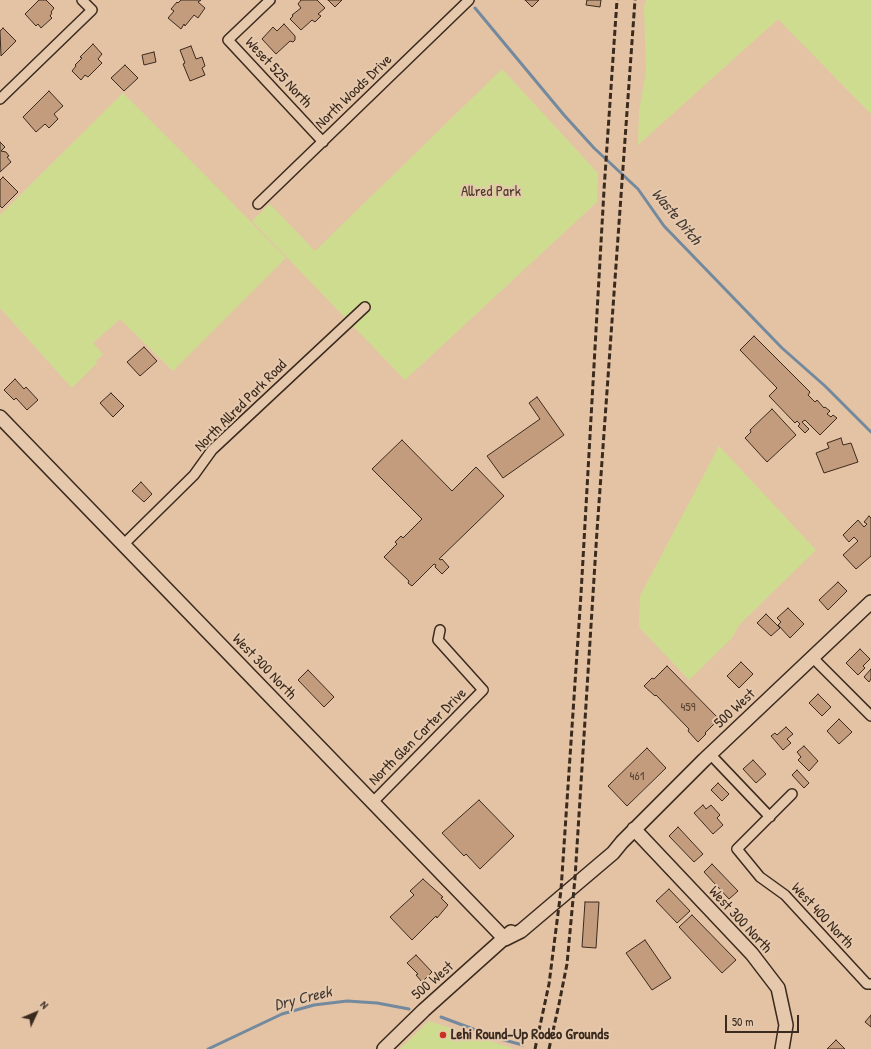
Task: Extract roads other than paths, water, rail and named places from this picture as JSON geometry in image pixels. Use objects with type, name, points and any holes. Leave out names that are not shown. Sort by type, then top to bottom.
[{"type":"street","points":[[0,99],[92,10],[82,0]]},
{"type":"street","name":"Weset 525 North","points":[[270,0],[228,40],[323,142]]},
{"type":"street","name":"North Woods Drive","points":[[258,204],[469,0]]},
{"type":"street","name":"North Allred Park Road","points":[[124,544],[194,475],[212,450],[365,307]]},
{"type":"street","name":"West 300 North","points":[[0,417],[505,939]]},
{"type":"street","name":"500 West","points":[[384,1049],[424,1010],[505,939],[517,926],[576,878],[608,849],[622,842],[710,754],[871,602]]},
{"type":"street","name":"North Glen Carter Drive","points":[[372,802],[483,690],[438,640],[440,630]]},
{"type":"street","points":[[813,658],[871,716]]},
{"type":"street","points":[[710,754],[770,817],[792,794]]},
{"type":"street","name":"West 400 North","points":[[770,817],[737,849],[760,877],[786,895],[867,984],[871,984]]},
{"type":"street","name":"West 300 North","points":[[634,829],[752,954],[778,988],[786,1025],[782,1049]]},
{"type":"waterway","name":"Waste Ditch","points":[[475,8],[564,115],[594,148],[638,189],[664,226],[782,348],[825,386],[871,432]]},
{"type":"waterway","name":"Dry Creek","points":[[208,1049],[282,1014],[314,1005],[347,1001],[377,1003],[409,1009]]},
{"type":"waterway","name":"Dry Creek","points":[[441,1017],[500,1039],[523,1045]]},
{"type":"railway","points":[[535,1049],[549,984],[561,890],[581,594],[604,190],[617,0]]},
{"type":"railway","points":[[549,1049],[567,964],[575,878],[597,531],[635,0]]},
{"type":"place","name":"Lehi Round-Up Rodeo Grounds","points":[[443,1035]]},
{"type":"park label","name":"Allred Park","points":[[491,192]]}]
